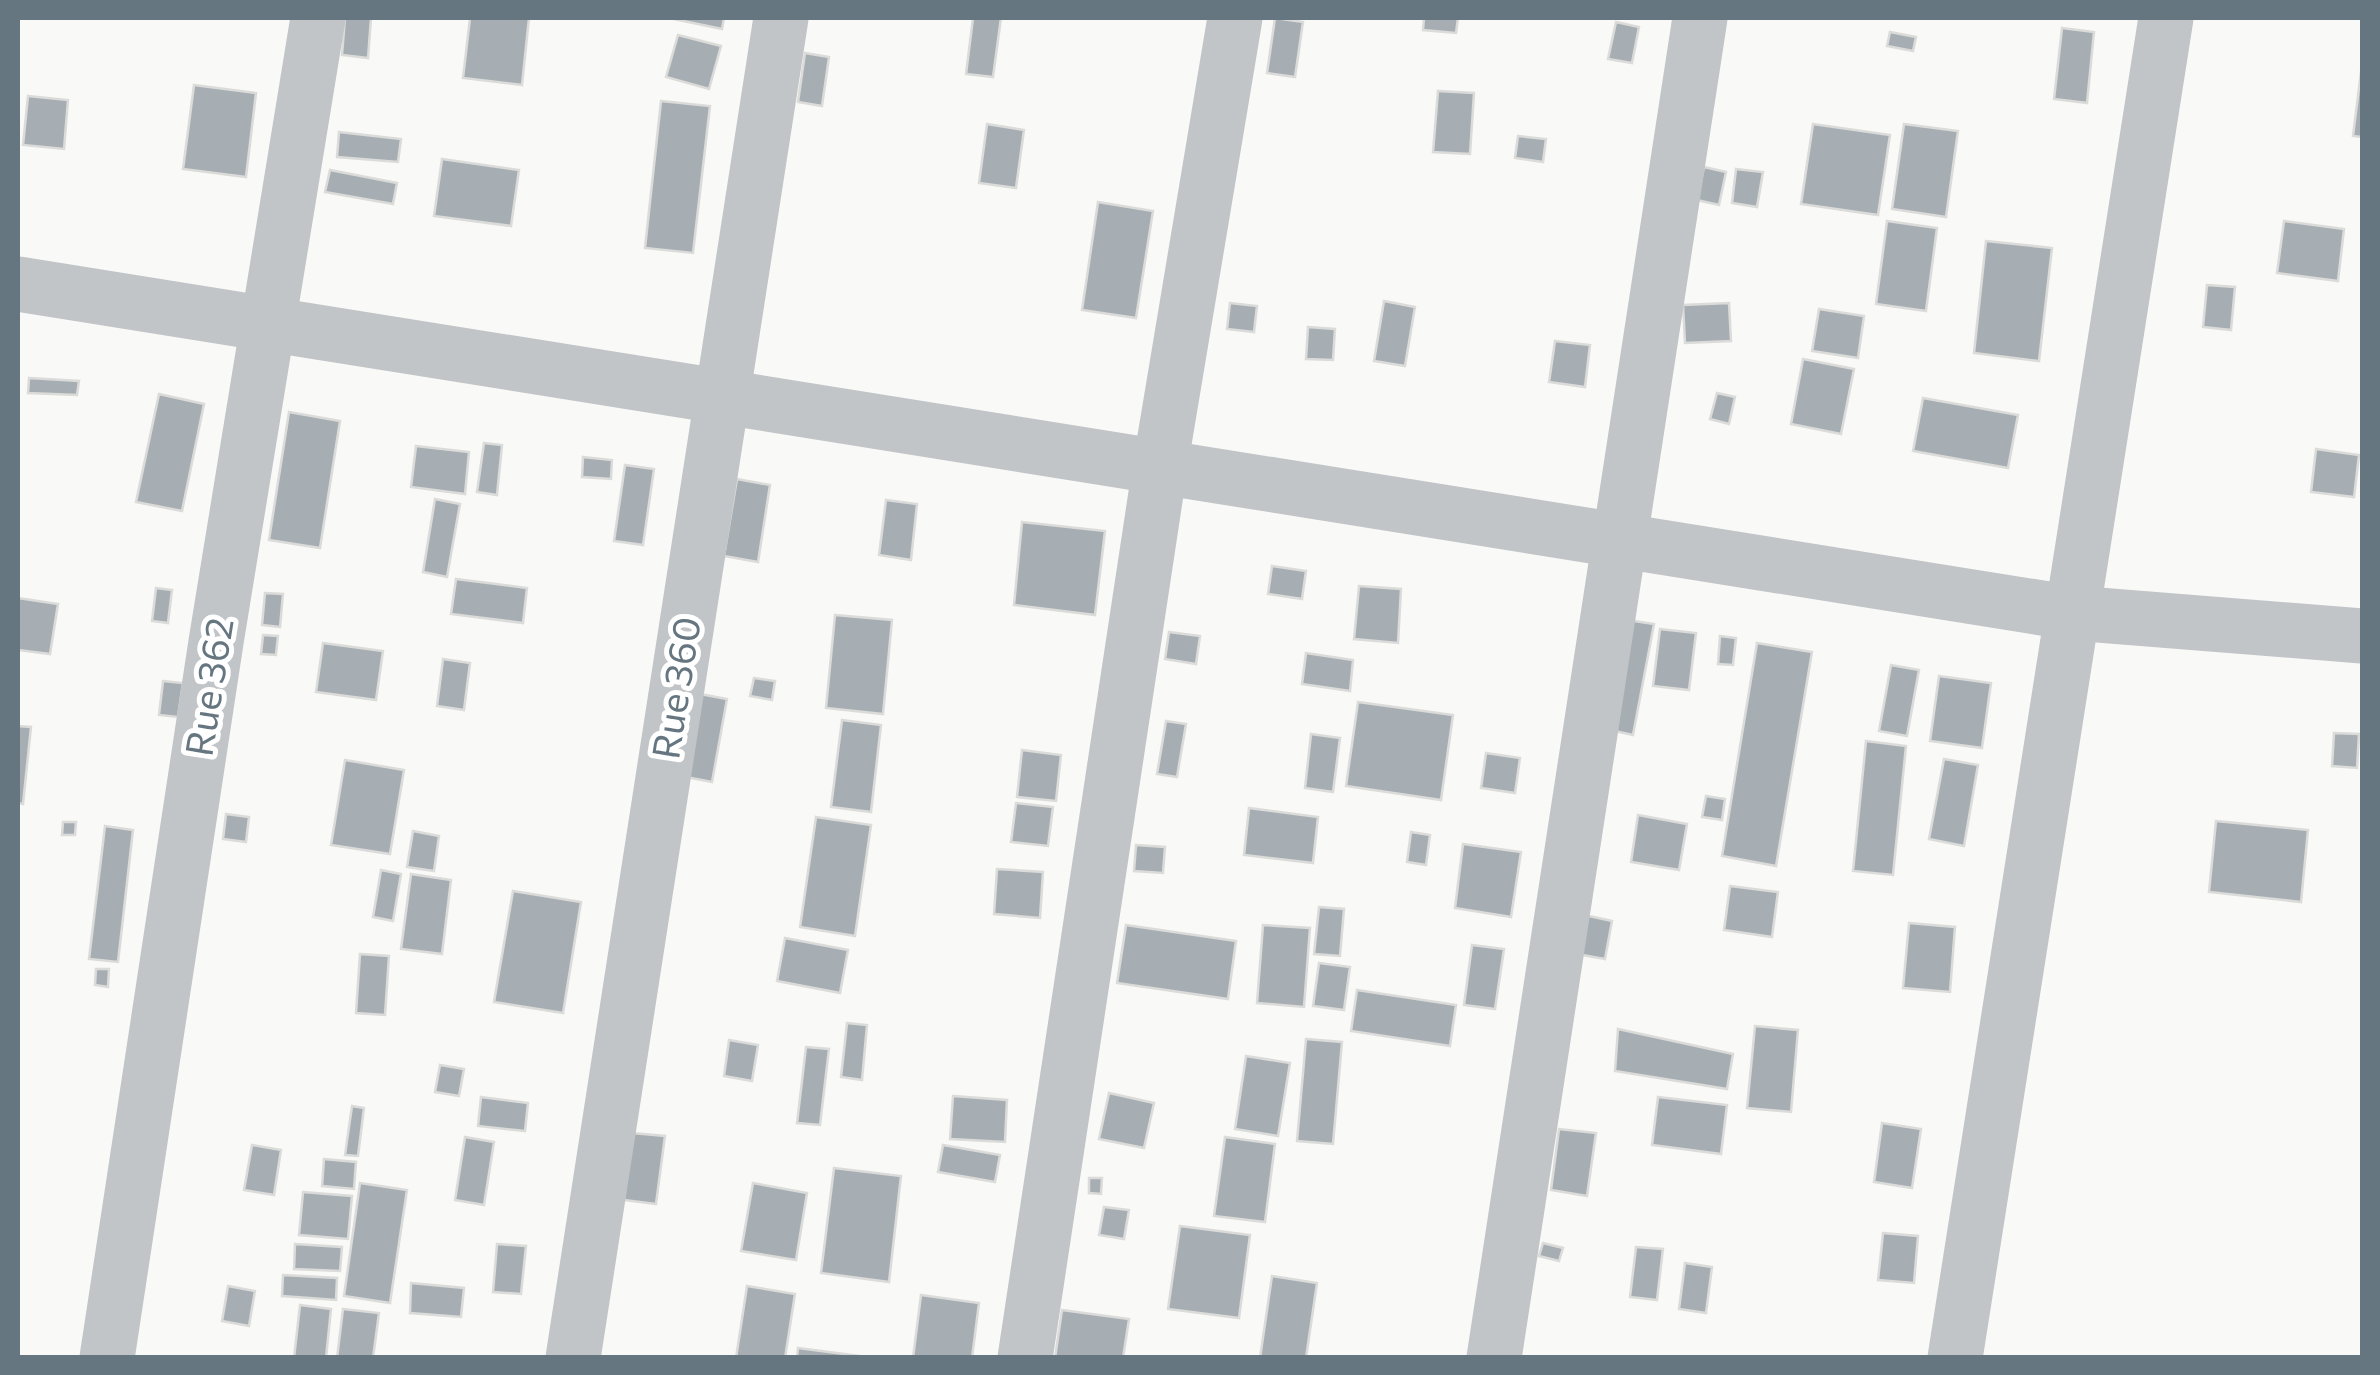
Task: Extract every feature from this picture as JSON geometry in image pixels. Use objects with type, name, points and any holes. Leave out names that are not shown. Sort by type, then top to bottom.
[{"type":"street","name":"Rue 362","points":[[107,1358],[216,642],[318,18]]},
{"type":"street","name":"Rue 360","points":[[572,1358],[781,18]]},
{"type":"street","points":[[1025,1358],[1160,467],[1235,18]]},
{"type":"street","points":[[1494,1358],[1700,18]]},
{"type":"street","points":[[1956,1358],[2166,18]]},
{"type":"street","points":[[18,284],[2073,613],[2362,636]]},
{"type":"building","points":[[345,18],[371,18],[368,58],[342,55]]},
{"type":"building","points":[[470,18],[529,18],[522,85],[463,78]]},
{"type":"building","points":[[669,18],[724,18],[722,29]]},
{"type":"building","points":[[973,18],[1001,18],[993,77],[966,74]]},
{"type":"building","points":[[1275,18],[1303,22],[1295,77],[1267,73]]},
{"type":"building","points":[[1424,18],[1458,18],[1456,33],[1423,30]]},
{"type":"building","points":[[1616,22],[1639,27],[1632,63],[1608,59]]},
{"type":"building","points":[[2062,28],[2094,32],[2087,103],[2054,99]]},
{"type":"building","points":[[1890,32],[1916,37],[1913,51],[1887,46]]},
{"type":"building","points":[[678,35],[721,46],[709,89],[666,77]]},
{"type":"building","points":[[805,53],[829,57],[822,106],[798,102]]},
{"type":"building","points":[[2362,64],[2362,137],[2353,136]]},
{"type":"building","points":[[194,85],[256,93],[246,177],[183,169]]},
{"type":"building","points":[[1438,91],[1474,93],[1470,154],[1433,152]]},
{"type":"building","points":[[28,96],[68,100],[64,149],[23,145]]},
{"type":"building","points":[[661,101],[710,106],[693,253],[645,248]]},
{"type":"building","points":[[987,124],[1024,130],[1016,188],[979,183]]},
{"type":"building","points":[[1813,124],[1890,135],[1878,215],[1801,204]]},
{"type":"building","points":[[1904,124],[1958,131],[1946,217],[1892,209]]},
{"type":"building","points":[[339,132],[401,139],[398,162],[337,157]]},
{"type":"building","points":[[1518,136],[1546,139],[1543,162],[1515,158]]},
{"type":"building","points":[[442,159],[519,170],[511,226],[434,216]]},
{"type":"building","points":[[1704,167],[1726,172],[1719,205],[1697,200]]},
{"type":"building","points":[[1736,169],[1763,172],[1757,207],[1732,203]]},
{"type":"building","points":[[330,170],[397,183],[393,204],[325,192]]},
{"type":"building","points":[[1098,202],[1153,211],[1136,318],[1082,310]]},
{"type":"building","points":[[1887,221],[1937,228],[1926,311],[1876,304]]},
{"type":"building","points":[[2284,221],[2344,229],[2338,281],[2277,273]]},
{"type":"building","points":[[1986,241],[2052,248],[2039,361],[1974,353]]},
{"type":"building","points":[[2207,285],[2235,287],[2231,330],[2203,327]]},
{"type":"building","points":[[1384,301],[1415,307],[1405,366],[1374,361]]},
{"type":"building","points":[[1230,303],[1257,306],[1254,332],[1227,329]]},
{"type":"building","points":[[1729,303],[1731,341],[1685,343],[1683,305]]},
{"type":"building","points":[[1819,309],[1864,316],[1858,358],[1812,351]]},
{"type":"building","points":[[1308,327],[1335,329],[1333,360],[1306,359]]},
{"type":"building","points":[[1555,341],[1590,345],[1585,387],[1549,382]]},
{"type":"building","points":[[1803,359],[1854,369],[1841,434],[1791,424]]},
{"type":"building","points":[[29,378],[79,381],[77,395],[28,393]]},
{"type":"building","points":[[1717,393],[1735,397],[1729,424],[1710,419]]},
{"type":"building","points":[[159,394],[204,404],[182,511],[136,502]]},
{"type":"building","points":[[1923,398],[2018,415],[2008,468],[1913,451]]},
{"type":"building","points":[[289,412],[340,421],[320,548],[269,540]]},
{"type":"building","points":[[484,443],[502,445],[497,495],[477,492]]},
{"type":"building","points":[[416,446],[469,452],[465,494],[411,487]]},
{"type":"building","points":[[2316,449],[2359,455],[2354,497],[2311,492]]},
{"type":"building","points":[[583,457],[612,460],[611,479],[582,477]]},
{"type":"building","points":[[625,465],[654,469],[643,545],[614,541]]},
{"type":"building","points":[[737,479],[770,485],[758,562],[724,556]]},
{"type":"building","points":[[435,499],[460,504],[447,577],[423,572]]},
{"type":"building","points":[[886,500],[917,504],[911,560],[879,555]]},
{"type":"building","points":[[1022,522],[1105,531],[1095,615],[1014,605]]},
{"type":"building","points":[[1272,566],[1306,571],[1302,599],[1268,594]]},
{"type":"building","points":[[456,579],[527,588],[523,623],[451,614]]},
{"type":"building","points":[[1359,586],[1401,589],[1398,643],[1354,639]]},
{"type":"building","points":[[156,588],[172,590],[168,623],[152,621]]},
{"type":"building","points":[[265,593],[283,594],[280,627],[262,625]]},
{"type":"building","points":[[18,598],[58,604],[50,654],[18,650]]},
{"type":"building","points":[[835,615],[892,620],[883,714],[826,708]]},
{"type":"building","points":[[1614,618],[1654,624],[1633,735],[1596,727]]},
{"type":"building","points":[[1660,629],[1696,633],[1689,690],[1653,686]]},
{"type":"building","points":[[1169,632],[1200,636],[1196,664],[1165,659]]},
{"type":"building","points":[[263,635],[278,636],[276,655],[261,654]]},
{"type":"building","points":[[1720,636],[1736,638],[1733,665],[1718,664]]},
{"type":"building","points":[[323,643],[383,651],[376,700],[316,692]]},
{"type":"building","points":[[1757,643],[1812,652],[1776,866],[1722,856]]},
{"type":"building","points":[[1306,653],[1353,660],[1350,691],[1302,684]]},
{"type":"building","points":[[443,659],[470,663],[464,710],[437,706]]},
{"type":"building","points":[[1891,665],[1919,670],[1907,736],[1879,731]]},
{"type":"building","points":[[1939,676],[1991,683],[1982,748],[1930,741]]},
{"type":"building","points":[[754,678],[775,681],[772,700],[750,696]]},
{"type":"building","points":[[163,681],[183,683],[178,717],[159,715]]},
{"type":"building","points":[[700,694],[727,699],[712,782],[686,777]]},
{"type":"building","points":[[1358,702],[1453,715],[1441,800],[1346,786]]},
{"type":"building","points":[[842,720],[881,725],[871,812],[831,807]]},
{"type":"building","points":[[1166,721],[1186,724],[1177,777],[1157,774]]},
{"type":"building","points":[[18,726],[31,727],[23,804],[18,803]]},
{"type":"building","points":[[2334,733],[2359,734],[2357,768],[2332,766]]},
{"type":"building","points":[[1311,734],[1340,738],[1333,792],[1305,788]]},
{"type":"building","points":[[1866,741],[1906,746],[1893,875],[1853,871]]},
{"type":"building","points":[[1022,750],[1061,755],[1056,801],[1017,797]]},
{"type":"building","points":[[1486,753],[1520,758],[1515,793],[1481,788]]},
{"type":"building","points":[[1944,759],[1978,765],[1964,846],[1929,839]]},
{"type":"building","points":[[345,760],[404,770],[390,854],[331,845]]},
{"type":"building","points":[[1706,796],[1725,799],[1722,820],[1702,817]]},
{"type":"building","points":[[1016,803],[1053,807],[1048,846],[1011,842]]},
{"type":"building","points":[[1249,808],[1318,817],[1313,863],[1244,855]]},
{"type":"building","points":[[226,814],[249,817],[246,842],[223,839]]},
{"type":"building","points":[[1638,815],[1687,824],[1679,870],[1631,862]]},
{"type":"building","points":[[816,817],[871,825],[855,936],[800,927]]},
{"type":"building","points":[[2216,821],[2308,830],[2301,902],[2209,892]]},
{"type":"building","points":[[63,822],[76,822],[75,835],[62,835]]},
{"type":"building","points":[[105,826],[133,830],[118,962],[89,959]]},
{"type":"building","points":[[413,831],[439,836],[434,871],[407,867]]},
{"type":"building","points":[[1411,832],[1430,835],[1426,865],[1407,862]]},
{"type":"building","points":[[1463,844],[1521,852],[1511,917],[1455,908]]},
{"type":"building","points":[[1136,845],[1165,847],[1163,873],[1134,871]]},
{"type":"building","points":[[997,869],[1043,872],[1040,918],[994,914]]},
{"type":"building","points":[[381,870],[401,874],[393,921],[373,917]]},
{"type":"building","points":[[411,874],[451,880],[442,954],[401,949]]},
{"type":"building","points":[[1730,886],[1778,892],[1772,937],[1724,930]]},
{"type":"building","points":[[513,891],[581,902],[563,1013],[494,1002]]},
{"type":"building","points":[[1319,907],[1344,909],[1340,956],[1314,954]]},
{"type":"building","points":[[1580,914],[1612,921],[1605,959],[1571,953]]},
{"type":"building","points":[[1909,923],[1955,927],[1950,992],[1903,988]]},
{"type":"building","points":[[1126,925],[1236,941],[1228,999],[1117,983]]},
{"type":"building","points":[[1263,925],[1310,928],[1304,1007],[1257,1003]]},
{"type":"building","points":[[785,938],[848,950],[840,993],[777,981]]},
{"type":"building","points":[[1472,945],[1504,949],[1495,1009],[1464,1005]]},
{"type":"building","points":[[360,954],[389,956],[385,1015],[356,1013]]},
{"type":"building","points":[[1319,963],[1350,967],[1344,1010],[1313,1006]]},
{"type":"building","points":[[96,969],[109,969],[108,987],[95,985]]},
{"type":"building","points":[[1357,990],[1456,1005],[1450,1046],[1351,1031]]},
{"type":"building","points":[[847,1023],[867,1025],[862,1080],[841,1077]]},
{"type":"building","points":[[1755,1026],[1798,1030],[1791,1112],[1747,1108]]},
{"type":"building","points":[[1618,1029],[1733,1054],[1727,1089],[1615,1071]]},
{"type":"building","points":[[1306,1039],[1342,1042],[1333,1144],[1297,1141]]},
{"type":"building","points":[[729,1040],[758,1045],[752,1081],[724,1076]]},
{"type":"building","points":[[806,1047],[829,1049],[820,1125],[797,1123]]},
{"type":"building","points":[[1246,1056],[1290,1063],[1278,1136],[1235,1129]]},
{"type":"building","points":[[440,1065],[464,1069],[459,1096],[435,1092]]},
{"type":"building","points":[[1109,1093],[1154,1103],[1144,1148],[1099,1139]]},
{"type":"building","points":[[953,1096],[1007,1100],[1005,1142],[950,1139]]},
{"type":"building","points":[[481,1097],[528,1103],[525,1131],[478,1126]]},
{"type":"building","points":[[1658,1097],[1727,1105],[1721,1154],[1652,1145]]},
{"type":"building","points":[[352,1106],[364,1108],[358,1156],[345,1155]]},
{"type":"building","points":[[1882,1123],[1921,1129],[1912,1188],[1874,1182]]},
{"type":"building","points":[[1559,1129],[1596,1133],[1587,1196],[1551,1190]]},
{"type":"building","points":[[632,1133],[665,1136],[656,1204],[624,1200]]},
{"type":"building","points":[[465,1137],[494,1142],[484,1205],[455,1200]]},
{"type":"building","points":[[1225,1137],[1275,1144],[1265,1222],[1214,1216]]},
{"type":"building","points":[[252,1145],[281,1150],[274,1195],[244,1190]]},
{"type":"building","points":[[943,1145],[1000,1155],[995,1182],[938,1172]]},
{"type":"building","points":[[324,1159],[356,1162],[354,1189],[322,1186]]},
{"type":"building","points":[[834,1168],[901,1176],[889,1282],[821,1273]]},
{"type":"building","points":[[1089,1178],[1102,1178],[1101,1194],[1089,1193]]},
{"type":"building","points":[[360,1183],[407,1190],[390,1303],[344,1296]]},
{"type":"building","points":[[753,1183],[807,1193],[796,1260],[741,1251]]},
{"type":"building","points":[[303,1192],[352,1196],[348,1239],[299,1235]]},
{"type":"building","points":[[1104,1207],[1129,1210],[1124,1239],[1099,1235]]},
{"type":"building","points":[[1180,1226],[1250,1235],[1239,1318],[1168,1309]]},
{"type":"building","points":[[1883,1233],[1918,1236],[1914,1283],[1878,1280]]},
{"type":"building","points":[[1543,1243],[1563,1248],[1559,1261],[1539,1256]]},
{"type":"building","points":[[295,1244],[342,1247],[340,1271],[294,1269]]},
{"type":"building","points":[[497,1244],[526,1246],[521,1294],[493,1292]]},
{"type":"building","points":[[1636,1247],[1663,1249],[1657,1300],[1630,1297]]},
{"type":"building","points":[[1685,1263],[1712,1267],[1706,1313],[1679,1309]]},
{"type":"building","points":[[283,1275],[337,1278],[336,1300],[282,1296]]},
{"type":"building","points":[[1272,1276],[1317,1283],[1306,1358],[1260,1358]]},
{"type":"building","points":[[411,1283],[464,1288],[461,1317],[410,1313]]},
{"type":"building","points":[[228,1286],[255,1291],[249,1326],[222,1321]]},
{"type":"building","points":[[747,1286],[795,1294],[785,1358],[736,1358]]},
{"type":"building","points":[[921,1295],[979,1303],[972,1358],[913,1358]]},
{"type":"building","points":[[300,1305],[331,1309],[326,1358],[294,1358]]},
{"type":"building","points":[[343,1309],[379,1313],[373,1358],[337,1358]]},
{"type":"building","points":[[1062,1310],[1129,1319],[1123,1358],[1055,1358]]},
{"type":"building","points":[[798,1348],[875,1358],[797,1358]]}]
